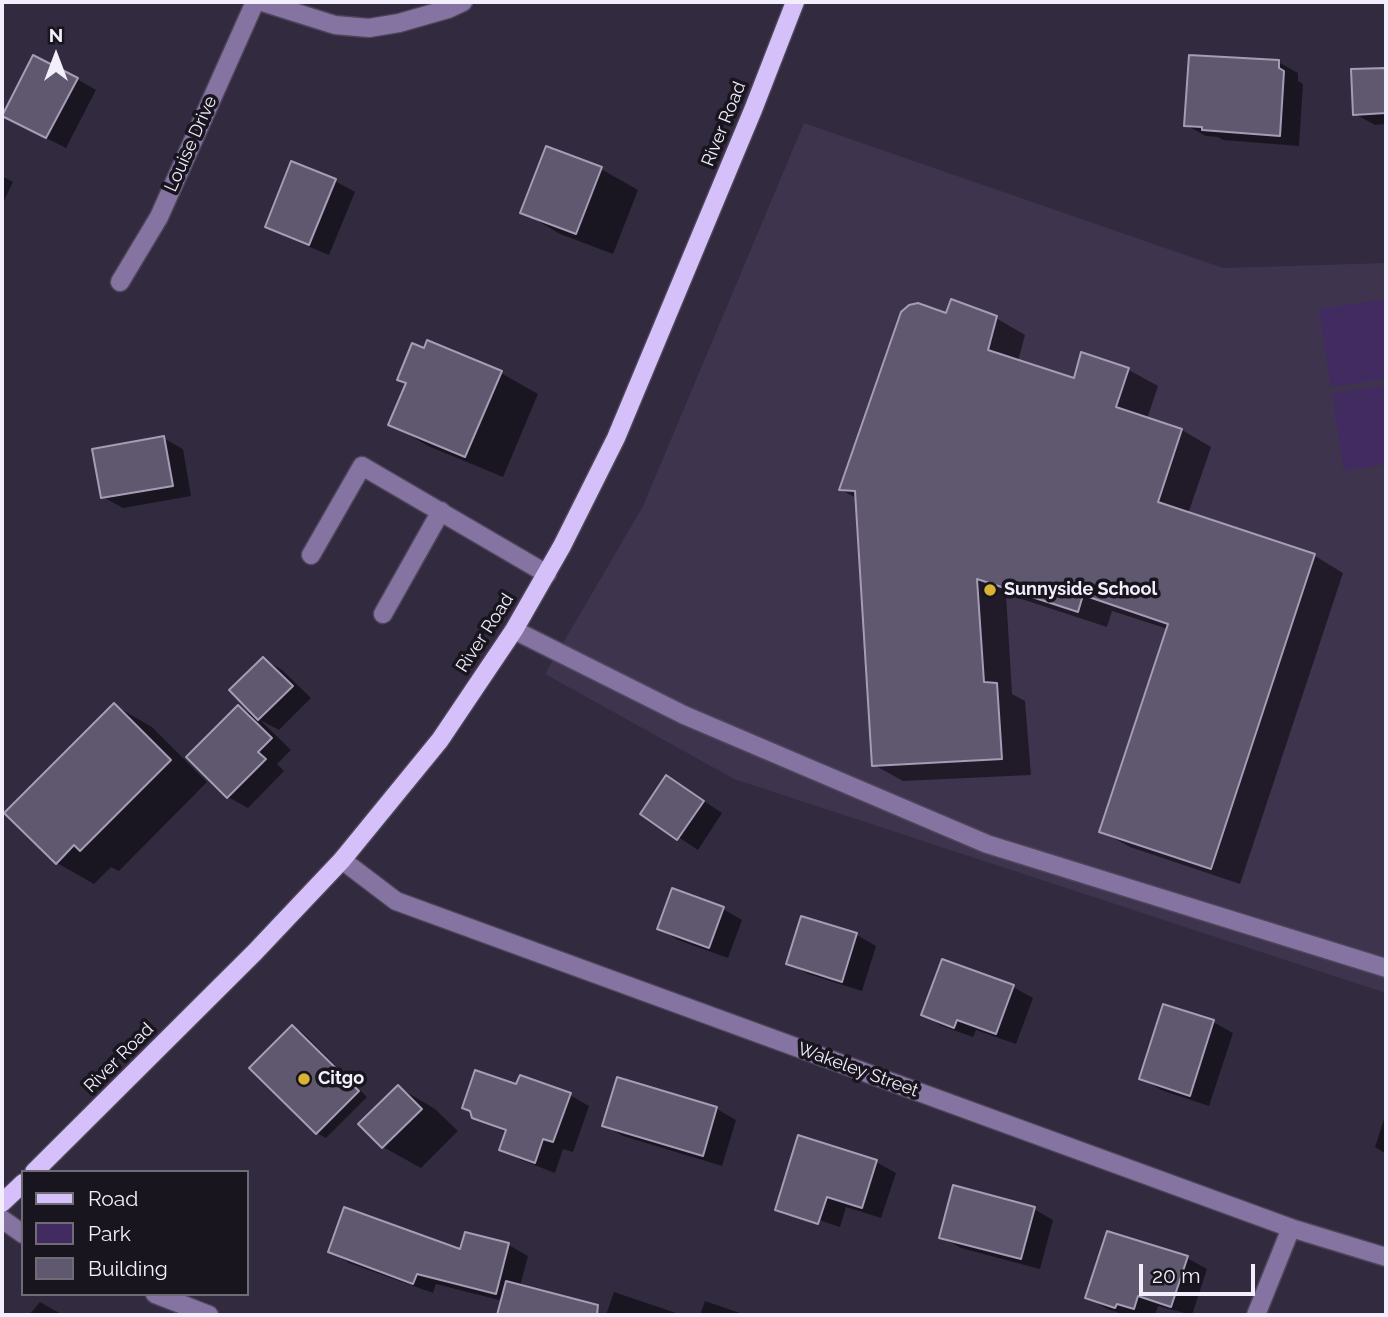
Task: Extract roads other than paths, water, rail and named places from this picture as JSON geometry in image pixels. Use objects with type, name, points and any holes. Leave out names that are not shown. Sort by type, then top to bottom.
[{"type":"main road","name":"River Road","points":[[36,1170],[342,860],[440,740],[514,630],[547,574],[616,438],[753,110],[795,2]]},
{"type":"main road","points":[[2,1203],[21,1185]]},
{"type":"street","name":"Louise Drive","points":[[120,282],[159,217],[255,2]]},
{"type":"street","points":[[262,2],[296,7],[335,25],[369,28],[399,23],[463,2]]},
{"type":"street","points":[[311,555],[362,466],[547,574]]},
{"type":"street","points":[[383,614],[441,511]]},
{"type":"street","points":[[514,630],[684,715],[987,844],[1386,968]]},
{"type":"street","name":"Wakeley Street","points":[[342,860],[396,901],[1291,1228],[1386,1258]]},
{"type":"street","points":[[2,1219],[21,1233]]},
{"type":"street","points":[[1256,1315],[1291,1228]]},
{"type":"street","points":[[160,1296],[209,1315]]},
{"type":"place","name":"Sunnyside School","points":[[990,590]]},
{"type":"place","name":"Citgo","points":[[304,1079]]}]
